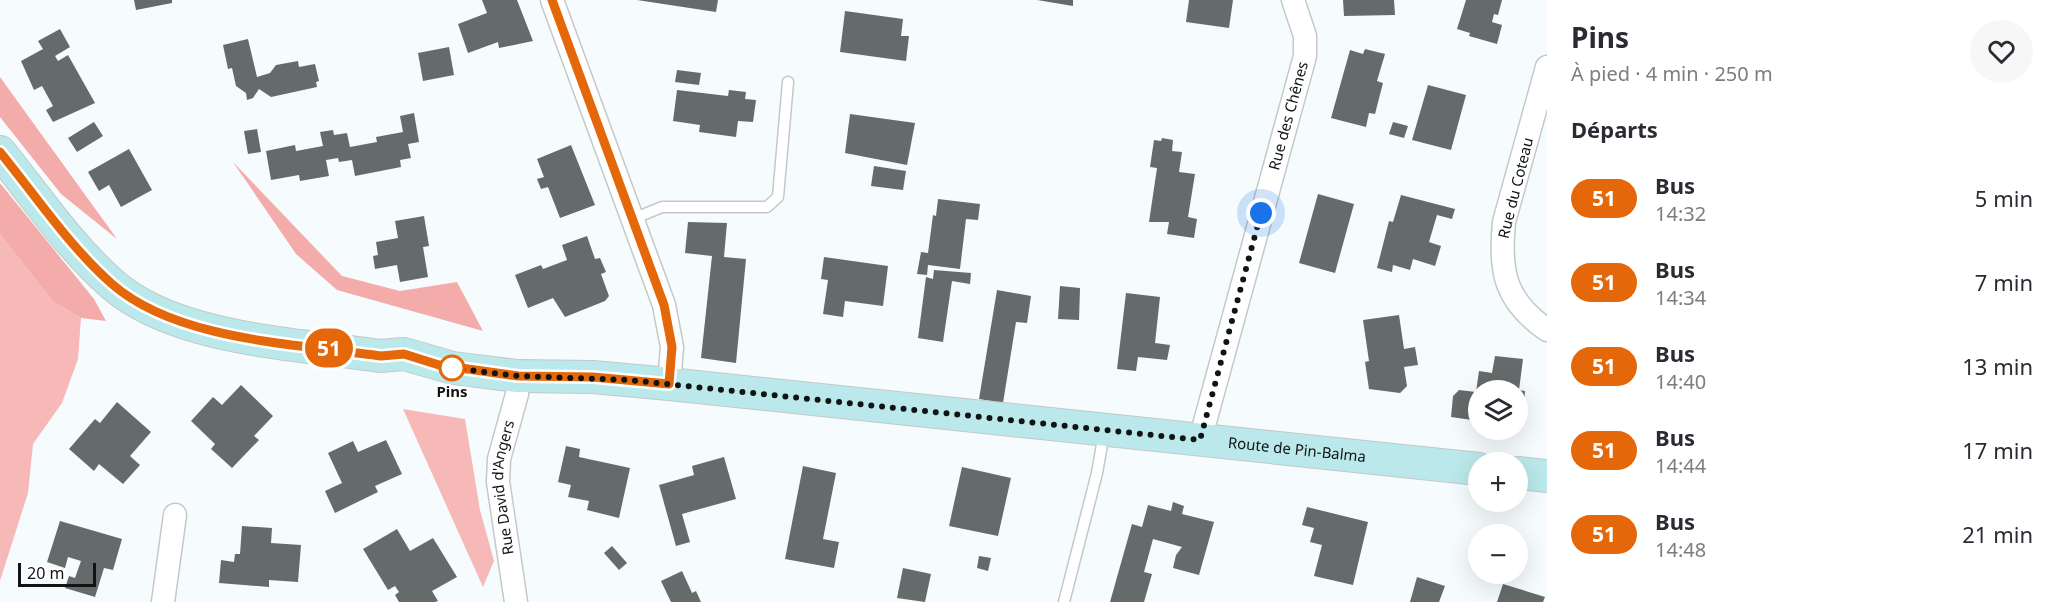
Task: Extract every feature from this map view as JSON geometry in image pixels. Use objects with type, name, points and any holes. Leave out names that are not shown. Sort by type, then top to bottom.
[{"type":"street","points":[[552,0],[633,219],[670,328],[672,347],[669,384]]},
{"type":"street","name":"Rue des Chênes","points":[[1200,440],[1305,56],[1305,36],[1293,0]]},
{"type":"street","name":"Rue du Coteau","points":[[1547,67],[1504,222],[1501,247],[1504,273],[1512,297],[1528,317],[1547,330]]},
{"type":"street","name":"Route de Pin-Balma","points":[[0,152],[84,256],[113,285],[137,302],[164,315],[203,329],[381,356],[404,354],[518,385],[551,389],[579,378],[669,384],[1468,468]]},
{"type":"street","name":"Rue David d'Angers","points":[[516,602],[498,482],[499,459],[518,385]]},
{"type":"street","points":[[1528,474],[1547,476]]},
{"type":"street","points":[[163,602],[175,515]]},
{"type":"lane","points":[[633,219],[662,207],[767,207],[778,197],[788,82]]},
{"type":"lane","points":[[1064,602],[1097,473],[1105,429]]},
{"type":"shaded area","points":[[0,77],[117,239],[61,194],[0,117]]},
{"type":"shaded area","points":[[233,162],[342,276],[400,291],[457,282],[483,331],[337,290],[296,254]]},
{"type":"shaded area","points":[[0,183],[94,299],[106,321],[81,318],[52,301],[0,234]]},
{"type":"shaded area","points":[[0,234],[52,301],[81,318],[78,359],[62,403],[33,444],[28,493],[0,581]]},
{"type":"shaded area","points":[[403,409],[465,419],[480,510],[494,561],[483,587]]},
{"type":"building","points":[[134,0],[172,0],[172,3],[136,10]]},
{"type":"building","points":[[482,0],[517,0],[533,41],[499,48],[498,42],[468,53],[458,24],[487,13]]},
{"type":"building","points":[[637,0],[718,0],[716,12]]},
{"type":"building","points":[[1037,0],[1073,0],[1073,6]]},
{"type":"building","points":[[1189,0],[1233,0],[1229,28],[1186,22]]},
{"type":"building","points":[[1343,0],[1394,0],[1395,15],[1344,16]]},
{"type":"building","points":[[1466,0],[1502,0],[1498,15],[1494,14],[1492,22],[1502,25],[1497,44],[1469,36],[1470,33],[1457,29]]},
{"type":"building","points":[[845,11],[903,19],[901,36],[909,36],[906,61],[840,52]]},
{"type":"building","points":[[60,29],[70,47],[55,56],[58,61],[68,55],[95,103],[53,122],[46,110],[53,106],[42,86],[34,90],[21,61],[43,49],[38,41]]},
{"type":"building","points":[[248,39],[257,77],[270,73],[276,65],[298,61],[299,67],[315,64],[319,81],[316,82],[317,87],[271,97],[259,89],[253,98],[247,100],[246,93],[236,86],[232,68],[228,69],[223,45]]},
{"type":"building","points":[[449,47],[454,75],[423,81],[418,53]]},
{"type":"building","points":[[1365,49],[1385,54],[1377,81],[1383,83],[1375,114],[1369,113],[1366,127],[1331,118],[1350,50],[1363,54]]},
{"type":"building","points":[[677,70],[701,73],[699,85],[675,82]]},
{"type":"building","points":[[1428,85],[1466,95],[1451,150],[1412,140]]},
{"type":"building","points":[[677,90],[728,96],[729,90],[746,92],[745,99],[756,100],[753,122],[738,121],[736,137],[699,132],[700,125],[673,121]]},
{"type":"building","points":[[414,113],[419,142],[408,144],[411,158],[400,160],[401,167],[355,176],[352,160],[339,162],[338,158],[326,160],[329,176],[300,181],[299,175],[271,180],[266,151],[295,145],[296,151],[323,146],[320,132],[333,130],[334,135],[347,133],[350,147],[377,142],[376,137],[403,132],[400,116]]},
{"type":"building","points":[[850,114],[915,123],[907,165],[845,153]]},
{"type":"building","points":[[94,122],[103,136],[77,152],[68,138]]},
{"type":"building","points":[[1393,122],[1408,126],[1404,138],[1389,134]]},
{"type":"building","points":[[257,129],[261,152],[248,154],[244,131]]},
{"type":"building","points":[[1162,138],[1173,140],[1172,151],[1182,152],[1179,172],[1195,174],[1188,217],[1197,219],[1194,238],[1167,234],[1169,222],[1149,222],[1157,168],[1150,167],[1154,140],[1161,141]]},
{"type":"building","points":[[571,145],[595,205],[560,218],[548,187],[541,189],[537,179],[544,177],[537,159]]},
{"type":"building","points":[[129,149],[152,190],[121,207],[109,185],[99,191],[88,172]]},
{"type":"building","points":[[874,166],[906,171],[903,190],[871,186]]},
{"type":"building","points":[[1318,194],[1354,204],[1335,273],[1299,263]]},
{"type":"building","points":[[1401,195],[1455,209],[1452,219],[1437,215],[1429,242],[1441,246],[1435,266],[1413,259],[1410,270],[1393,265],[1392,272],[1377,268],[1389,221],[1393,222]]},
{"type":"building","points":[[938,199],[980,204],[978,220],[966,219],[960,269],[928,265],[927,275],[917,274],[921,252],[928,253],[933,215],[936,216]]},
{"type":"building","points":[[424,216],[429,246],[423,247],[428,277],[400,282],[397,265],[375,269],[373,256],[378,255],[376,242],[398,238],[395,221]]},
{"type":"building","points":[[688,222],[727,223],[724,257],[746,259],[736,363],[701,358],[712,256],[685,253]]},
{"type":"building","points":[[587,236],[595,259],[600,258],[606,272],[601,274],[609,296],[605,301],[565,317],[553,298],[528,308],[515,275],[541,265],[543,269],[567,260],[562,245]]},
{"type":"building","points":[[824,257],[888,266],[883,306],[845,301],[843,317],[823,314],[828,280],[821,279]]},
{"type":"building","points":[[934,270],[971,273],[970,284],[952,281],[943,342],[918,338],[926,277],[933,279]]},
{"type":"building","points":[[1060,286],[1080,288],[1079,320],[1058,319]]},
{"type":"building","points":[[997,290],[1031,296],[1027,323],[1016,322],[1003,403],[979,399]]},
{"type":"building","points":[[1126,293],[1160,297],[1155,343],[1170,345],[1167,360],[1138,357],[1136,371],[1117,369]]},
{"type":"building","points":[[1399,315],[1404,349],[1415,347],[1418,365],[1404,367],[1407,386],[1400,393],[1369,389],[1365,362],[1369,361],[1363,320]]},
{"type":"building","points":[[1495,356],[1523,359],[1520,380],[1478,380],[1479,371],[1492,373]]},
{"type":"building","points":[[241,385],[273,416],[254,436],[259,440],[232,468],[211,449],[215,444],[191,421],[213,397],[222,405]]},
{"type":"building","points":[[1459,390],[1468,391],[1468,419],[1451,417],[1453,396]]},
{"type":"building","points":[[117,402],[151,432],[130,456],[140,465],[123,484],[99,464],[94,471],[69,449],[95,419],[100,423]]},
{"type":"building","points":[[386,440],[402,474],[375,486],[378,492],[335,513],[325,491],[342,483],[328,453],[353,441],[358,452]]},
{"type":"building","points":[[566,446],[580,449],[579,457],[630,468],[619,518],[587,510],[589,501],[568,497],[571,485],[558,482]]},
{"type":"building","points":[[724,457],[736,499],[682,514],[690,542],[676,546],[659,485],[694,475],[692,466]]},
{"type":"building","points":[[803,466],[836,473],[823,539],[839,542],[834,568],[785,559]]},
{"type":"building","points":[[962,467],[1011,478],[998,536],[949,526]]},
{"type":"building","points":[[1173,502],[1184,506],[1182,514],[1214,522],[1199,575],[1173,568],[1176,555],[1182,547],[1153,539],[1144,572],[1152,574],[1144,602],[1110,602],[1132,524],[1142,527],[1148,505],[1171,511]]},
{"type":"building","points":[[1307,507],[1368,522],[1353,585],[1314,576],[1322,545],[1310,542],[1314,528],[1302,525]]},
{"type":"building","points":[[60,521],[122,539],[113,570],[104,568],[95,597],[65,588],[69,576],[75,578],[81,561],[68,557],[65,568],[47,562]]},
{"type":"building","points":[[242,526],[272,528],[271,543],[301,545],[298,582],[269,580],[269,587],[219,583],[221,560],[234,562],[235,554],[240,554]]},
{"type":"building","points":[[397,529],[410,551],[433,538],[457,577],[432,591],[438,601],[399,602],[395,595],[399,592],[395,586],[388,590],[363,549]]},
{"type":"building","points":[[612,546],[627,563],[619,570],[604,553]]},
{"type":"building","points":[[979,556],[991,558],[988,571],[977,568]]},
{"type":"building","points":[[903,568],[931,574],[925,602],[897,598]]},
{"type":"building","points":[[682,571],[692,593],[696,591],[701,602],[671,602],[661,581]]},
{"type":"building","points":[[1417,577],[1445,586],[1439,602],[1410,602]]},
{"type":"building","points":[[1503,584],[1545,597],[1543,602],[1497,602]]},
{"type":"bus line","name":"51","points":[[0,152],[84,256],[113,285],[137,302],[194,327],[381,356],[404,354],[453,368],[518,376],[593,377],[669,384],[672,347],[664,305],[552,0]]},
{"type":"place","name":"Pins","points":[[452,368]]},
{"type":"route","points":[[452,368],[518,376],[629,380],[1200,440],[1203,419],[1261,213]]}]
